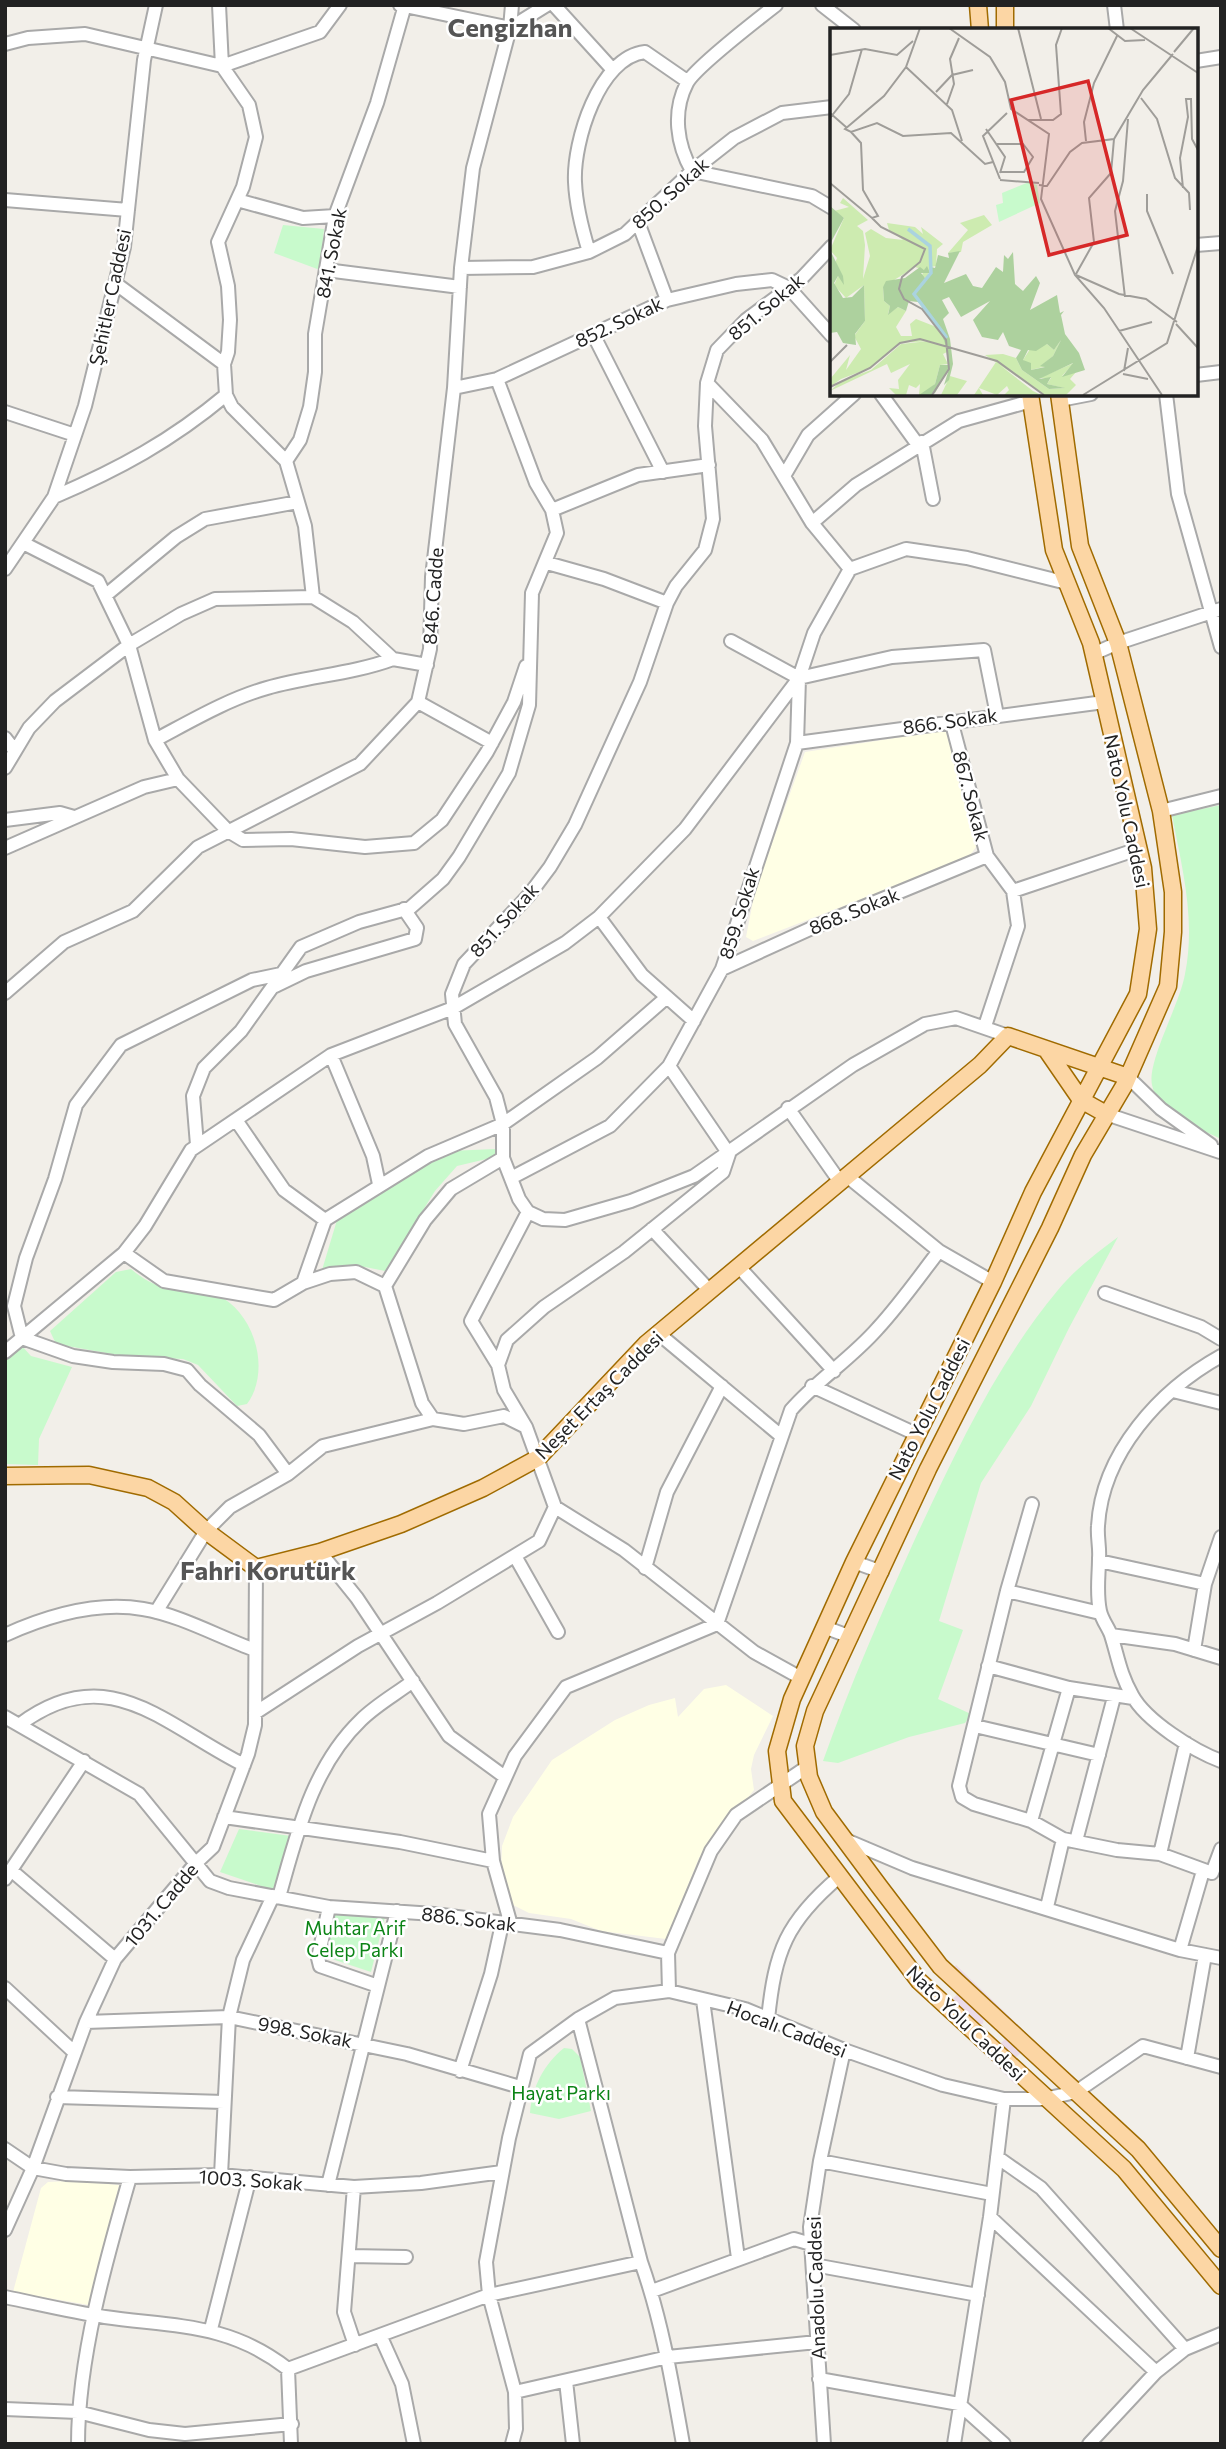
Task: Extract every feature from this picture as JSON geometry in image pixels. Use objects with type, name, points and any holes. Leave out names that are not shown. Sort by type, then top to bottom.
[{"type":"main road","points":[[978,5],[980,28]]},
{"type":"main road","points":[[1005,5],[1005,28]]},
{"type":"main road","name":"Nato Yolu Caddesi","points":[[1030,397],[1054,550],[1093,654],[1138,849],[1148,929],[1138,994],[1032,1192],[993,1282],[854,1562],[801,1678],[777,1751],[783,1801],[919,1981],[1044,2099],[1124,2169],[1221,2286]]},
{"type":"main road","points":[[1059,397],[1080,546],[1118,643],[1161,811],[1173,892],[1173,932],[1167,986],[1128,1077],[1106,1114],[928,1469],[815,1711],[805,1746],[807,1767],[824,1812],[940,1966],[1138,2149],[1221,2249]]},
{"type":"main road","points":[[1007,1036],[1128,1077]]},
{"type":"main road","name":"Neşet Ertaş Caddesi","points":[[256,1568],[320,1552],[401,1524],[483,1488],[538,1458],[659,1334],[980,1065],[1007,1036]]},
{"type":"main road","points":[[1048,1052],[1081,1100],[1106,1114]]},
{"type":"main road","points":[[5,1476],[89,1475],[148,1488],[174,1502],[206,1531],[256,1568]]},
{"type":"street","name":"Şehitler Caddesi","points":[[5,569],[54,497],[75,435],[124,247],[147,47],[156,5]]},
{"type":"street","points":[[219,5],[222,66],[249,105],[256,137],[252,160],[218,242],[228,286],[230,320],[228,352],[224,364],[226,395],[232,407],[286,461],[305,526],[313,597]]},
{"type":"street","points":[[5,44],[28,38],[85,34],[222,66],[320,32],[340,5]]},
{"type":"street","name":"846. Cadde","points":[[5,993],[64,942],[133,911],[198,847],[360,764],[418,702],[430,649],[432,577],[454,388],[461,268],[473,168],[510,28],[512,5]]},
{"type":"street","points":[[403,6],[510,28],[547,5]]},
{"type":"street","points":[[554,5],[613,70]]},
{"type":"street","points":[[776,5],[687,81],[677,130],[682,154],[692,171],[812,196],[830,207]]},
{"type":"street","points":[[822,5],[851,28]]},
{"type":"street","points":[[1114,5],[1117,28]]},
{"type":"street","name":"841. Sokak","points":[[286,461],[300,440],[310,407],[315,372],[315,334],[335,216],[377,103],[403,6]]},
{"type":"street","points":[[589,252],[579,216],[575,181],[576,151],[601,83],[632,54],[645,52],[687,81]]},
{"type":"street","points":[[1198,61],[1221,57]]},
{"type":"street","name":"850. Sokak","points":[[461,268],[533,267],[589,252],[625,234],[692,171],[734,138],[782,113],[830,107]]},
{"type":"street","points":[[5,200],[128,210]]},
{"type":"street","points":[[237,200],[303,218],[335,216]]},
{"type":"street","points":[[638,222],[667,300]]},
{"type":"street","points":[[1198,244],[1221,243]]},
{"type":"street","name":"851. Sokak","points":[[453,1008],[452,994],[464,964],[529,895],[550,867],[575,825],[640,682],[667,603],[676,586],[705,551],[713,519],[705,426],[707,383],[717,350],[746,320],[789,288],[830,248]]},
{"type":"street","points":[[326,270],[460,287]]},
{"type":"street","name":"852. Sokak","points":[[454,388],[497,379],[667,300],[736,284],[772,280],[789,288]]},
{"type":"street","points":[[115,283],[224,364]]},
{"type":"street","points":[[789,288],[830,334]]},
{"type":"street","points":[[593,334],[663,472]]},
{"type":"street","points":[[1198,375],[1221,372]]},
{"type":"street","points":[[197,1145],[193,1096],[204,1068],[241,1031],[301,947],[359,922],[404,909],[443,879],[509,772],[529,705],[532,593],[547,563],[557,533],[552,510],[536,483],[497,379]]},
{"type":"street","points":[[707,383],[762,440],[812,523],[850,569],[906,549],[967,558],[1067,583]]},
{"type":"street","points":[[54,497],[115,471],[163,443],[226,395]]},
{"type":"street","points":[[784,476],[808,435],[851,396]]},
{"type":"street","points":[[883,396],[920,444],[933,499]]},
{"type":"street","points":[[1166,396],[1178,495],[1217,611],[1221,647]]},
{"type":"street","points":[[812,523],[856,485],[958,421],[1030,397]]},
{"type":"street","points":[[5,412],[75,435]]},
{"type":"street","points":[[552,510],[639,475],[709,465]]},
{"type":"street","points":[[106,595],[176,537],[205,519],[298,502]]},
{"type":"street","points":[[23,542],[98,581],[129,645],[155,740],[178,779],[228,831],[243,840],[291,839],[365,847],[414,843],[442,820],[492,744],[514,702],[531,650]]},
{"type":"street","points":[[547,563],[604,579],[667,603]]},
{"type":"street","name":"859. Sokak","points":[[510,1178],[610,1126],[669,1066],[722,969],[797,743],[799,678],[814,633],[850,569]]},
{"type":"street","points":[[5,768],[29,728],[55,701],[129,645],[181,614],[215,599],[313,597],[353,622],[393,659]]},
{"type":"street","points":[[1093,654],[1118,643],[1217,611]]},
{"type":"street","points":[[731,641],[799,678]]},
{"type":"street","points":[[5,1352],[124,1253],[145,1226],[191,1150],[197,1145],[331,1055],[453,1008],[565,943],[598,917],[685,829],[799,678],[892,657],[984,650],[997,715]]},
{"type":"street","points":[[155,740],[217,707],[267,688],[362,670],[393,659],[427,665]]},
{"type":"street","points":[[418,702],[492,744]]},
{"type":"street","name":"866. Sokak","points":[[797,743],[951,720],[1104,702]]},
{"type":"street","name":"867. Sokak","points":[[951,720],[987,856],[1013,891],[1018,926],[985,1026]]},
{"type":"street","points":[[5,738],[15,751]]},
{"type":"street","points":[[5,848],[144,787],[178,779]]},
{"type":"street","points":[[1161,811],[1221,796]]},
{"type":"street","points":[[5,820],[60,813],[74,817]]},
{"type":"street","points":[[1013,891],[1138,849]]},
{"type":"street","name":"868. Sokak","points":[[722,969],[811,928],[987,856]]},
{"type":"street","points":[[22,1338],[14,1306],[26,1258],[55,1180],[76,1105],[121,1045],[252,980],[278,980],[415,939],[417,928],[404,909]]},
{"type":"street","points":[[598,917],[642,975],[694,1021]]},
{"type":"street","points":[[303,1283],[325,1220],[428,1156],[503,1124],[597,1058],[667,997]]},
{"type":"street","points":[[453,1008],[455,1024],[496,1097],[503,1124],[503,1158],[510,1178],[528,1212],[543,1219],[565,1220],[631,1201],[694,1176],[853,1065],[925,1024],[956,1018],[985,1026],[1007,1036]]},
{"type":"street","points":[[331,1055],[373,1156],[379,1184]]},
{"type":"street","points":[[669,1066],[729,1154]]},
{"type":"street","points":[[1128,1077],[1161,1109],[1220,1152]]},
{"type":"street","points":[[788,1108],[843,1179],[939,1251],[993,1282]]},
{"type":"street","points":[[1106,1114],[1160,1135],[1220,1152]]},
{"type":"street","points":[[236,1120],[284,1190],[325,1220]]},
{"type":"street","points":[[498,1365],[507,1340],[544,1307],[624,1252],[723,1172],[729,1154]]},
{"type":"street","points":[[385,1286],[425,1220],[451,1189],[503,1158]]},
{"type":"street","points":[[528,1212],[471,1321],[498,1365],[504,1390],[526,1427],[555,1507],[645,1568],[754,1651],[801,1678]]},
{"type":"street","points":[[652,1229],[710,1291]]},
{"type":"street","points":[[460,2071],[507,1924],[493,1861],[489,1814],[515,1756],[566,1687],[717,1624],[780,1434],[791,1410],[812,1386],[834,1371],[878,1329],[939,1251]]},
{"type":"street","points":[[124,1253],[164,1281],[274,1300],[303,1283],[330,1273],[356,1272],[385,1286],[422,1403],[433,1419]]},
{"type":"street","points":[[739,1267],[834,1371]]},
{"type":"street","points":[[1105,1293],[1201,1327],[1221,1339]]},
{"type":"street","points":[[659,1334],[780,1434]]},
{"type":"street","points":[[22,1338],[73,1356],[113,1362],[164,1364],[187,1370],[260,1435],[288,1474]]},
{"type":"street","points":[[1221,1356],[1189,1374],[1135,1429],[1112,1470],[1098,1526],[1099,1561],[1096,1573],[1100,1613],[1111,1635],[1115,1658],[1133,1698],[1186,1743],[1203,1755],[1221,1761]]},
{"type":"street","points":[[645,1568],[667,1492],[722,1386]]},
{"type":"street","points":[[812,1386],[916,1434]]},
{"type":"street","points":[[1173,1391],[1221,1404]]},
{"type":"street","points":[[156,1612],[206,1531],[230,1507],[288,1474],[323,1446],[433,1419],[464,1424],[504,1416],[526,1427]]},
{"type":"street","points":[[1032,1504],[988,1666],[960,1786],[962,1797],[974,1804],[1031,1821],[1070,1840],[1117,1850],[1160,1854],[1212,1873],[1221,1849]]},
{"type":"street","points":[[255,1713],[284,1691],[539,1541],[555,1507]]},
{"type":"street","points":[[1194,1650],[1205,1584],[1221,1537]]},
{"type":"street","points":[[320,1552],[381,1634],[449,1736],[505,1777]]},
{"type":"street","points":[[515,1556],[558,1632]]},
{"type":"street","points":[[1099,1561],[1205,1584]]},
{"type":"street","points":[[854,1562],[882,1572]]},
{"type":"street","name":"1031. Cadde","points":[[5,2230],[33,2168],[86,2022],[116,1959],[196,1863],[213,1847],[244,1765],[255,1725],[256,1568]]},
{"type":"street","points":[[1007,1591],[1100,1613]]},
{"type":"street","points":[[5,1635],[46,1619],[86,1609],[123,1607],[156,1612],[255,1650]]},
{"type":"street","points":[[824,1627],[851,1637]]},
{"type":"street","points":[[1111,1635],[1175,1644],[1221,1658]]},
{"type":"street","points":[[988,1666],[1069,1688],[1133,1698]]},
{"type":"street","points":[[221,2175],[229,2017],[243,1960],[276,1896],[321,1770],[361,1720],[413,1681]]},
{"type":"street","points":[[1031,1821],[1069,1688]]},
{"type":"street","points":[[19,1725],[44,1706],[99,1694],[161,1715],[204,1745],[244,1765]]},
{"type":"street","points":[[1047,1907],[1099,1755],[1114,1697]]},
{"type":"street","name":"886. Sokak","points":[[5,1717],[139,1794],[210,1881],[229,1888],[329,1906],[560,1930],[668,1953]]},
{"type":"street","points":[[975,1726],[1099,1755]]},
{"type":"street","points":[[1160,1854],[1186,1743]]},
{"type":"street","points":[[84,1761],[9,1875],[116,1959]]},
{"type":"street","points":[[669,1991],[668,1953],[710,1851],[736,1815],[807,1767]]},
{"type":"street","points":[[224,1817],[400,1842],[493,1861]]},
{"type":"street","points":[[845,1840],[912,1868],[1047,1907],[1180,1950],[1221,1958]]},
{"type":"street","points":[[1180,1950],[1203,1871]]},
{"type":"street","points":[[768,2019],[776,1961],[782,1948],[808,1903],[839,1877]]},
{"type":"street","points":[[329,1906],[318,1958],[320,1966],[378,1986]]},
{"type":"street","points":[[328,2185],[397,1911]]},
{"type":"street","points":[[1187,2058],[1205,1955]]},
{"type":"street","points":[[5,1988],[74,2052]]},
{"type":"street","name":"Hocalı Caddesi","points":[[512,2444],[516,2429],[515,2392],[489,2295],[485,2262],[520,2087],[530,2054],[578,2019],[615,1998],[669,1991],[745,2009],[844,2050],[943,2085],[1004,2099],[1044,2099],[1076,2092]]},
{"type":"street","points":[[703,2000],[738,2258]]},
{"type":"street","name":"998. Sokak","points":[[86,2022],[229,2017],[362,2043],[520,2087]]},
{"type":"street","points":[[578,2019],[641,2262],[652,2291],[668,2357],[683,2444]]},
{"type":"street","points":[[1076,2092],[1143,2046],[1221,2067]]},
{"type":"street","name":"Anadolu Caddesi","points":[[824,2444],[810,2227],[820,2161],[844,2050]]},
{"type":"street","points":[[57,2097],[225,2102]]},
{"type":"street","points":[[954,2444],[990,2217],[1004,2099]]},
{"type":"street","name":"1003. Sokak","points":[[5,2149],[33,2168],[65,2174],[130,2177],[221,2175],[354,2187],[421,2183],[502,2172]]},
{"type":"street","points":[[997,2157],[1041,2188],[1185,2349]]},
{"type":"street","points":[[820,2161],[992,2194]]},
{"type":"street","points":[[78,2444],[78,2412],[103,2270],[130,2177]]},
{"type":"street","points":[[211,2329],[250,2177]]},
{"type":"street","points":[[354,2187],[344,2312],[355,2345]]},
{"type":"street","points":[[990,2217],[1156,2372]]},
{"type":"street","points":[[652,2291],[794,2239],[811,2244]]},
{"type":"street","points":[[349,2256],[406,2257]]},
{"type":"street","points":[[288,2369],[489,2295],[641,2262]]},
{"type":"street","points":[[814,2265],[978,2295]]},
{"type":"street","points":[[5,2297],[96,2315],[211,2329],[255,2346],[288,2369]]},
{"type":"street","points":[[1089,2444],[1156,2372],[1185,2349],[1221,2334]]},
{"type":"street","points":[[380,2335],[402,2384],[414,2444]]},
{"type":"street","points":[[515,2392],[668,2357],[817,2342]]},
{"type":"street","points":[[288,2369],[291,2444]]},
{"type":"street","points":[[819,2379],[959,2404],[1004,2444]]},
{"type":"street","points":[[566,2381],[573,2444]]},
{"type":"street","points":[[5,2409],[78,2412],[149,2430],[186,2434],[292,2424]]},
{"type":"shaded area","points":[[947,730],[976,847],[968,858],[753,941],[746,937],[755,891],[805,752]]},
{"type":"shaded area","points":[[726,1685],[773,1716],[754,1755],[751,1769],[754,1790],[699,1858],[666,1939],[601,1931],[571,1919],[529,1913],[511,1904],[501,1878],[502,1846],[513,1817],[552,1760],[615,1720],[649,1705],[675,1698],[678,1717],[704,1689]]},
{"type":"shaded area","points":[[956,1965],[1047,2053],[1042,2059],[1020,2037],[1012,2044],[1021,2053],[1014,2059],[1005,2051],[998,2058],[1021,2080],[1016,2085],[925,1996],[930,1991],[953,2014],[959,2007],[952,2000],[958,1993],[966,2000],[974,1992],[951,1970]],"holes":[[[981,1999],[1013,2031],[992,2052],[959,2020],[966,2013],[973,2024],[983,2024],[984,2015],[973,2007]]]},
{"type":"shaded area","points":[[48,2182],[119,2185],[89,2305],[13,2292],[41,2188]]},
{"type":"green space","points":[[283,225],[324,229],[320,270],[274,253]]},
{"type":"green space","points":[[1221,805],[1221,1139],[1190,1125],[1170,1112],[1156,1095],[1152,1075],[1159,1047],[1182,986],[1188,954],[1186,894],[1172,815]]},
{"type":"green space","points":[[495,1149],[495,1157],[457,1166],[435,1191],[385,1271],[365,1267],[322,1270],[337,1220],[349,1211],[449,1151]]},
{"type":"green space","points":[[1118,1237],[1031,1406],[981,1483],[939,1621],[963,1630],[938,1699],[971,1714],[965,1723],[909,1737],[838,1763],[823,1761],[890,1594],[946,1474],[996,1378],[1058,1290],[1079,1268]]},
{"type":"green space","points":[[131,1269],[164,1288],[218,1296],[235,1307],[252,1333],[258,1362],[258,1377],[247,1404],[237,1406],[198,1365],[183,1359],[123,1356],[56,1344],[50,1331],[116,1272]]},
{"type":"green space","points":[[21,1345],[31,1356],[72,1367],[39,1439],[38,1465],[5,1464],[5,1359]]},
{"type":"green space","points":[[239,1829],[291,1836],[273,1890],[220,1872]]},
{"type":"green space","name":"Muhtar Arif Celep Parkı","points":[[336,1911],[385,1917],[371,1972],[326,1957]]},
{"type":"green space","name":"Hayat Parkı","points":[[564,2048],[572,2049],[580,2057],[591,2111],[559,2119],[530,2113],[533,2094],[540,2077]]},
{"type":"district","name":"Cengizhan","points":[[510,28]]},
{"type":"district","name":"Fahri Korutürk","points":[[268,1571]]}]
